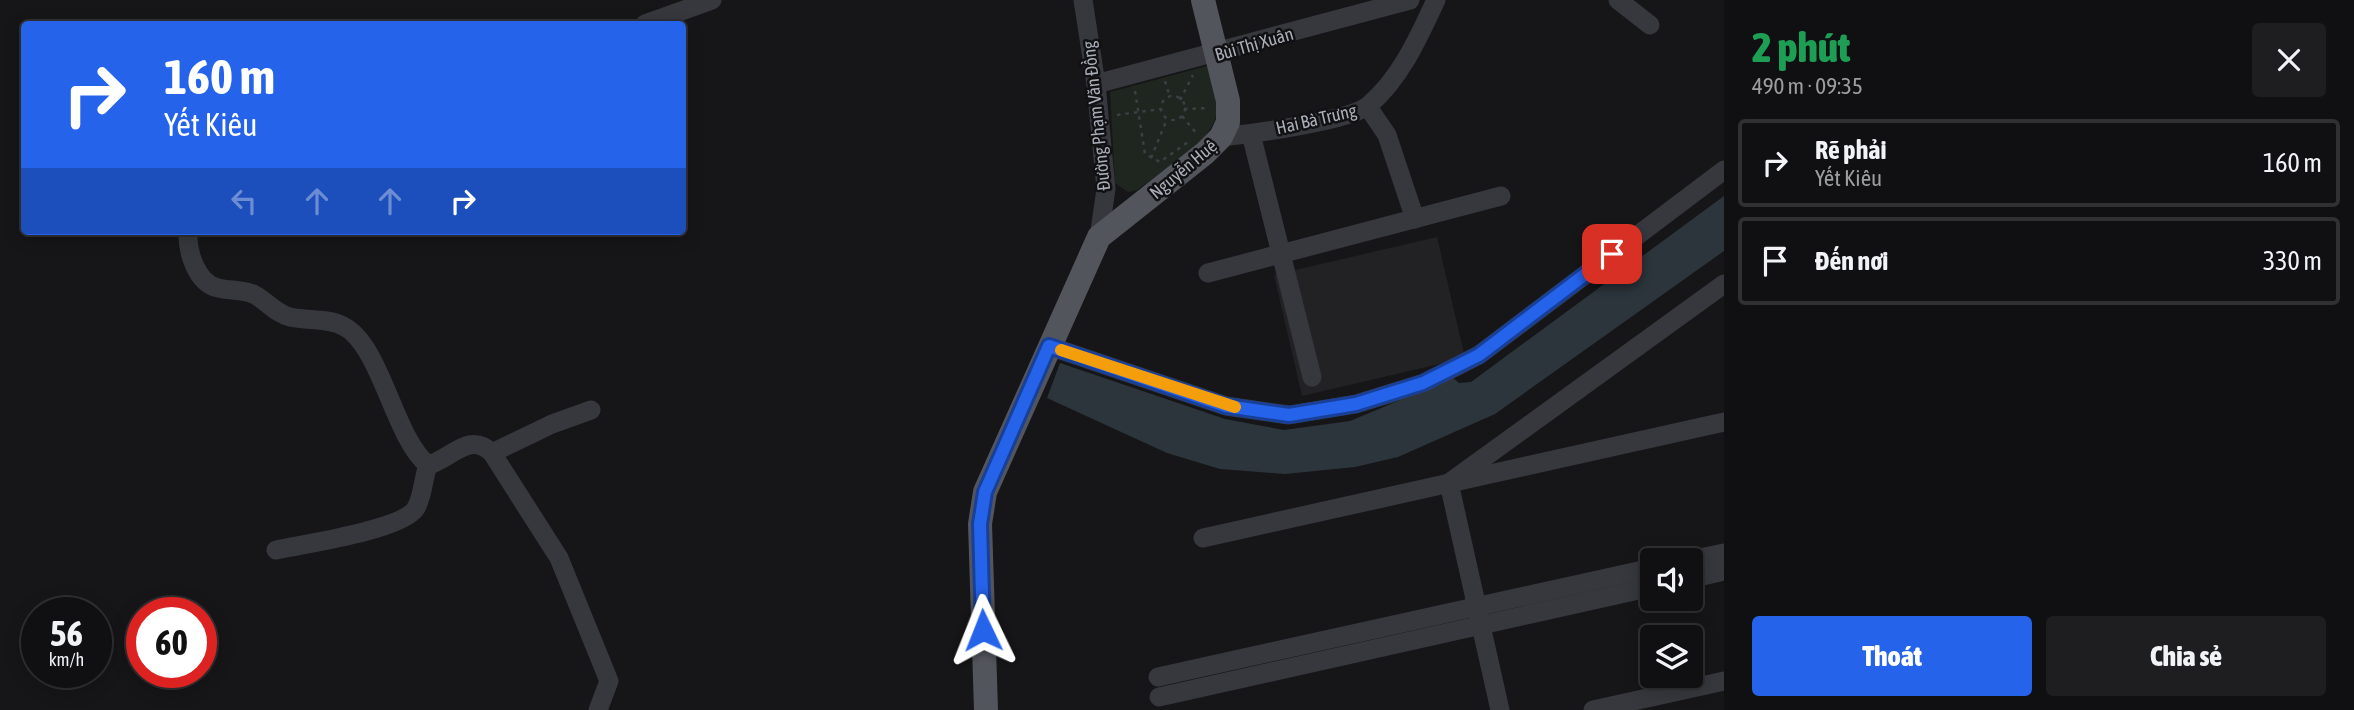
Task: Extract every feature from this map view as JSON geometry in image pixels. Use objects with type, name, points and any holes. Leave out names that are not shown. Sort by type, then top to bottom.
[{"type":"main road","name":"Nguyễn Huệ","points":[[1099,237],[1207,133],[1228,122],[1228,101],[1203,0]]},
{"type":"main road","name":"Đường Phạm Văn Đồng","points":[[986,710],[980,524],[985,492],[1099,237]]},
{"type":"street","points":[[653,21],[712,0]]},
{"type":"street","name":"Đường Phạm Văn Đồng","points":[[1083,0],[1097,84],[1106,189],[1099,237]]},
{"type":"street","name":"Bùi Thị Xuân","points":[[1097,84],[1218,54],[1410,0]]},
{"type":"street","name":"Hai Bà Trưng","points":[[1207,133],[1251,134],[1336,117],[1368,107],[1410,54],[1436,0]]},
{"type":"street","points":[[1618,0],[1650,25]]},
{"type":"street","points":[[1368,107],[1387,135],[1415,219]]},
{"type":"street","points":[[1251,134],[1312,377]]},
{"type":"street","points":[[1049,346],[1226,406],[1289,415],[1356,404],[1423,383],[1479,355],[1724,170]]},
{"type":"street","points":[[1208,273],[1501,196]]},
{"type":"street","points":[[189,235],[196,269],[205,282],[216,288],[254,294],[278,313],[337,324],[354,334],[379,373],[411,446],[428,466]]},
{"type":"street","points":[[1449,483],[1724,284]]},
{"type":"street","points":[[492,453],[569,416],[591,410]]},
{"type":"street","points":[[1203,538],[1724,422]]},
{"type":"street","points":[[428,466],[436,464],[458,447],[478,445],[492,453],[559,558],[580,605],[609,681],[598,710]]},
{"type":"street","points":[[276,550],[375,529],[411,515],[418,506],[428,466]]},
{"type":"street","points":[[1449,483],[1500,710]]},
{"type":"street","points":[[1703,557],[1724,552]]},
{"type":"street","points":[[1479,616],[1640,571]]},
{"type":"street","points":[[1703,576],[1724,571]]},
{"type":"street","points":[[1158,687],[1479,616],[1640,589]]},
{"type":"street","points":[[1592,710],[1724,681]]},
{"type":"path","points":[[1180,100],[1194,74]]},
{"type":"path","points":[[1166,81],[1170,97]]},
{"type":"path","points":[[1135,91],[1142,148],[1151,158],[1160,162],[1207,133],[1182,116]]},
{"type":"path","points":[[1167,119],[1175,120],[1182,116],[1184,109],[1180,100],[1170,97]]},
{"type":"path","points":[[1161,109],[1164,101],[1170,97]]},
{"type":"path","points":[[1184,109],[1213,108],[1210,115]]},
{"type":"path","points":[[1117,115],[1161,109]]},
{"type":"path","points":[[1161,109],[1167,119]]},
{"type":"path","points":[[1151,158],[1167,119]]},
{"type":"shaded area","points":[[1207,66],[1214,90],[1216,115],[1205,136],[1183,157],[1137,190],[1128,192],[1115,183],[1110,92]]},
{"type":"shaded area","points":[[1724,196],[1724,251],[1495,414],[1398,457],[1355,467],[1285,474],[1220,469],[1167,453],[1047,398],[1060,363],[1225,419],[1284,430],[1350,421],[1453,378],[1459,383],[1471,382]]},
{"type":"shaded area","points":[[1437,237],[1465,358],[1302,396],[1274,275]]},
{"type":"slow traffic","points":[[1061,350],[1235,407]]},
{"type":"route","points":[[983,630],[980,524],[985,492],[1049,346],[1226,406],[1289,415],[1356,404],[1423,383],[1479,355],[1612,254]]}]
